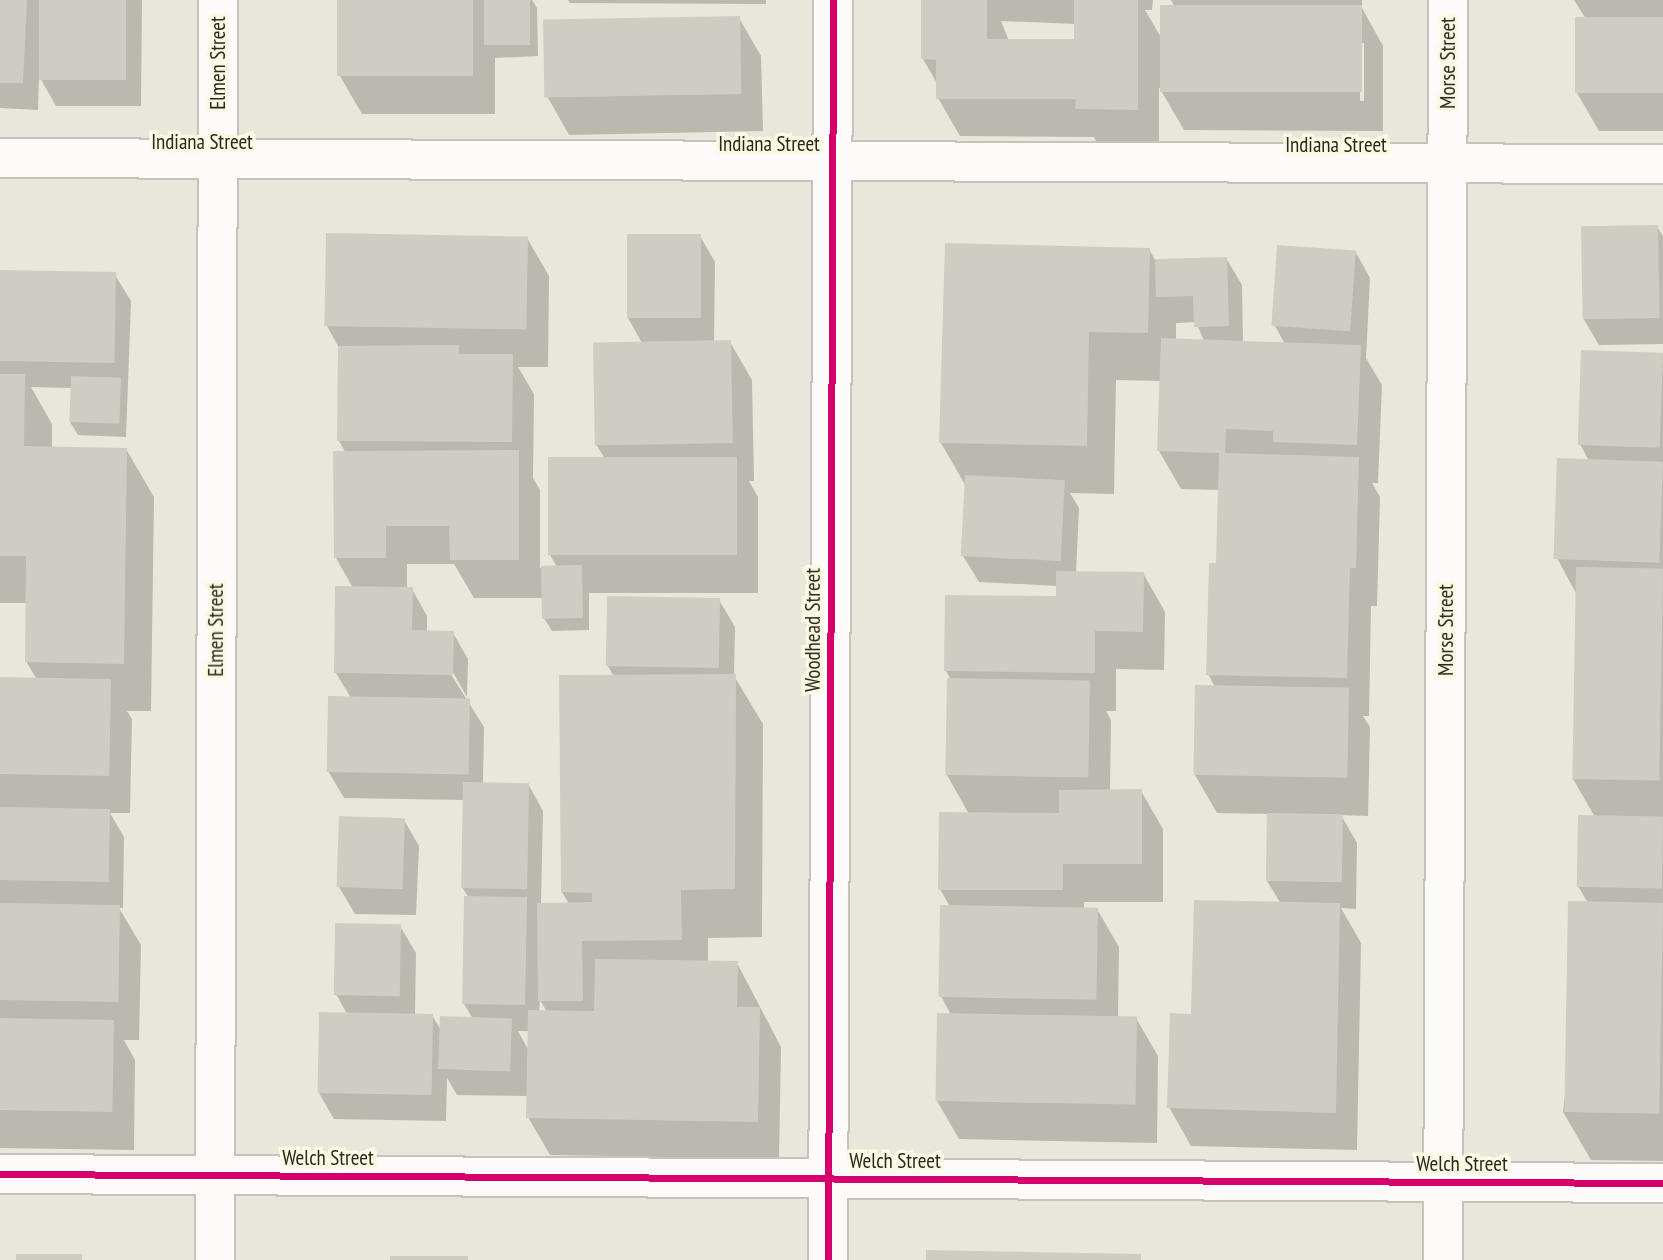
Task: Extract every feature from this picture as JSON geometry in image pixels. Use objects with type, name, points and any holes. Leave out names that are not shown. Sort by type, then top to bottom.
[{"type":"street","name":"Elmen Street","points":[[215,1260],[218,0]]},
{"type":"street","name":"Woodhead Street","points":[[828,1260],[833,0]]},
{"type":"street","name":"Morse Street","points":[[1443,1260],[1448,0]]},
{"type":"street","name":"Indiana Street","points":[[0,158],[1663,164]]},
{"type":"street","name":"Welch Street","points":[[0,1174],[1663,1183]]},
{"type":"building","points":[[0,0],[27,0],[23,83],[0,83]]},
{"type":"building","points":[[39,0],[126,0],[126,80],[39,80]]},
{"type":"building","points":[[337,0],[473,0],[473,76],[337,76]]},
{"type":"building","points":[[484,0],[530,0],[530,45],[484,45]]},
{"type":"building","points":[[921,0],[987,0],[987,39],[1074,39],[1074,0],[1138,0],[1138,110],[1075,109],[1076,99],[936,99],[936,60],[921,59]]},
{"type":"building","points":[[1160,5],[1362,5],[1362,92],[1160,92]]},
{"type":"building","points":[[740,16],[741,94],[544,97],[543,19]]},
{"type":"building","points":[[1575,17],[1663,17],[1663,93],[1575,93]]},
{"type":"building","points":[[1658,225],[1660,318],[1583,319],[1581,226]]},
{"type":"building","points":[[326,233],[528,237],[526,330],[324,326]]},
{"type":"building","points":[[627,234],[701,234],[701,318],[627,318]]},
{"type":"building","points":[[945,243],[1150,248],[1148,333],[1089,332],[1087,446],[939,443]]},
{"type":"building","points":[[1277,245],[1356,251],[1350,331],[1271,326]]},
{"type":"building","points":[[1227,257],[1229,326],[1194,327],[1193,296],[1156,297],[1155,259]]},
{"type":"building","points":[[0,270],[116,272],[114,363],[0,361]]},
{"type":"building","points":[[1161,338],[1361,345],[1357,445],[1273,442],[1273,431],[1226,429],[1225,453],[1359,457],[1356,568],[1350,568],[1347,678],[1206,675],[1209,563],[1216,563],[1219,453],[1157,451]]},
{"type":"building","points":[[731,340],[733,443],[595,445],[593,342]]},
{"type":"building","points":[[459,345],[459,354],[513,354],[512,442],[337,441],[338,346]]},
{"type":"building","points":[[1581,350],[1663,353],[1660,448],[1578,445]]},
{"type":"building","points":[[0,374],[25,374],[24,446],[127,448],[124,664],[25,662],[26,556],[0,556]]},
{"type":"building","points":[[71,376],[121,378],[119,424],[69,422]]},
{"type":"building","points":[[519,450],[519,560],[450,560],[449,526],[386,526],[386,558],[334,558],[333,451]]},
{"type":"building","points":[[548,457],[737,457],[737,555],[548,555]]},
{"type":"building","points":[[1557,458],[1663,462],[1659,563],[1553,559]]},
{"type":"building","points":[[965,475],[1065,480],[1061,561],[961,556]]},
{"type":"building","points":[[582,565],[583,618],[542,619],[541,566]]},
{"type":"building","points":[[1576,567],[1663,569],[1659,780],[1572,779]]},
{"type":"building","points":[[1056,571],[1144,572],[1143,632],[1095,631],[1095,673],[944,671],[945,595],[1056,596]]},
{"type":"building","points":[[335,586],[413,587],[412,630],[454,631],[453,675],[334,673]]},
{"type":"building","points":[[607,596],[720,598],[719,668],[606,666]]},
{"type":"building","points":[[736,674],[735,889],[681,890],[682,940],[582,941],[583,1001],[538,1001],[537,903],[592,902],[592,893],[561,892],[559,675]]},
{"type":"building","points":[[0,677],[111,679],[109,776],[0,774]]},
{"type":"building","points":[[947,678],[1090,680],[1088,777],[945,775]]},
{"type":"building","points":[[1195,685],[1349,688],[1347,778],[1193,775]]},
{"type":"building","points":[[328,696],[470,698],[469,774],[327,772]]},
{"type":"building","points":[[463,782],[529,783],[527,889],[461,888]]},
{"type":"building","points":[[1142,789],[1142,864],[1063,864],[1063,890],[938,890],[939,812],[1059,813],[1059,790]]},
{"type":"building","points":[[0,807],[110,809],[109,882],[0,880]]},
{"type":"building","points":[[1267,813],[1343,814],[1342,882],[1266,881]]},
{"type":"building","points":[[1578,815],[1663,816],[1662,888],[1577,887]]},
{"type":"building","points":[[339,816],[405,818],[402,889],[337,887]]},
{"type":"building","points":[[464,896],[527,897],[525,1005],[462,1004]]},
{"type":"building","points":[[1194,900],[1340,903],[1336,1113],[1167,1108],[1170,1013],[1191,1014]]},
{"type":"building","points":[[1568,901],[1663,903],[1659,1114],[1564,1112]]},
{"type":"building","points":[[0,903],[120,905],[118,1002],[0,1000]]},
{"type":"building","points":[[940,905],[1098,908],[1096,1000],[938,997]]},
{"type":"building","points":[[335,923],[401,924],[400,996],[334,995]]},
{"type":"building","points":[[595,959],[738,961],[737,1007],[760,1007],[758,1122],[526,1118],[528,1010],[594,1011]]},
{"type":"building","points":[[319,1012],[433,1014],[432,1095],[318,1093]]},
{"type":"building","points":[[937,1013],[1137,1016],[1135,1104],[935,1101]]},
{"type":"building","points":[[440,1016],[512,1019],[510,1071],[438,1069]]},
{"type":"building","points":[[0,1018],[114,1020],[112,1112],[0,1110]]},
{"type":"building","points":[[926,1250],[1141,1254],[1141,1260],[926,1260]]},
{"type":"building","points":[[16,1254],[82,1254],[82,1260],[16,1260]]},
{"type":"building","points":[[390,1256],[468,1256],[468,1260],[390,1260]]},
{"type":"cycle path","points":[[828,1260],[833,0]]},
{"type":"cycle path","points":[[0,1174],[1663,1183]]}]
